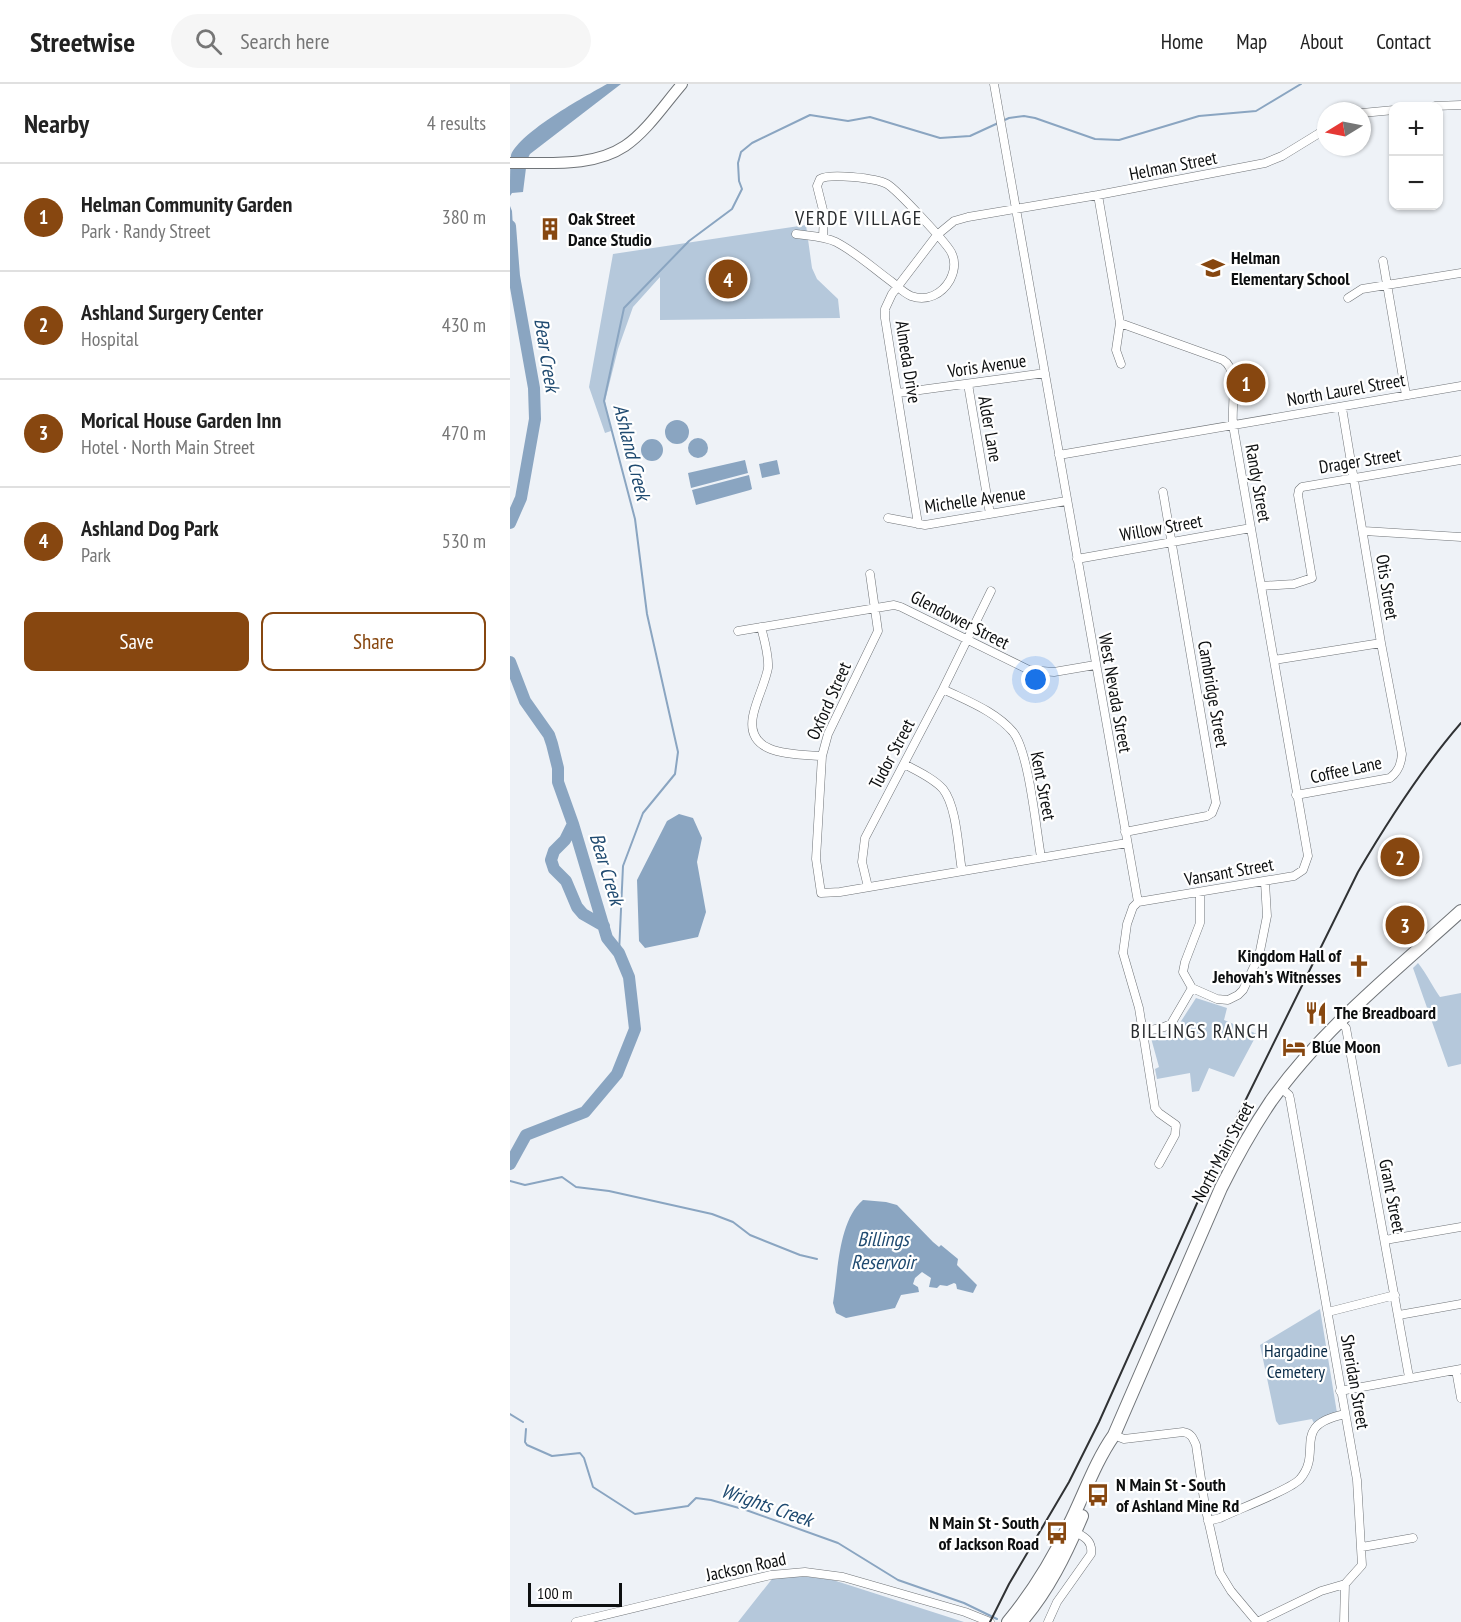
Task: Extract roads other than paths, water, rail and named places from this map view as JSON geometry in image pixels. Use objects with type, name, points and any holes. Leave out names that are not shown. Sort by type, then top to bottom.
[{"type":"main road","name":"North Main Street","points":[[1072,1530],[1104,1449],[1114,1435],[1221,1188],[1244,1145],[1281,1088],[1302,1062],[1340,1022],[1461,911]]},
{"type":"main road","points":[[1008,1622],[1072,1530]]},
{"type":"main road","points":[[1021,1622],[1044,1591],[1072,1530]]},
{"type":"street","points":[[510,163],[591,159],[624,147],[641,131],[681,84]]},
{"type":"street","name":"West Nevada Street","points":[[994,84],[1138,902]]},
{"type":"street","points":[[1443,106],[1461,105]]},
{"type":"street","points":[[1371,112],[1389,110]]},
{"type":"street","name":"Helman Street","points":[[1017,209],[1264,163],[1282,156],[1317,135]]},
{"type":"street","points":[[796,234],[823,237],[835,242],[913,297],[936,296],[947,285],[954,272],[954,258],[948,245],[901,195],[884,182],[827,176],[820,179],[817,186],[824,214],[823,237]]},
{"type":"street","points":[[1098,195],[1120,323],[1116,350],[1121,364]]},
{"type":"street","name":"Almeda Drive","points":[[918,524],[885,318],[888,303],[898,286],[946,226],[958,219],[1017,209]]},
{"type":"street","points":[[1383,261],[1406,395]]},
{"type":"street","points":[[1348,298],[1357,291],[1461,273]]},
{"type":"street","name":"Randy Street","points":[[1120,323],[1230,364],[1234,385],[1233,425],[1307,850]]},
{"type":"street","name":"Voris Avenue","points":[[897,393],[1045,374]]},
{"type":"street","name":"Alder Lane","points":[[968,384],[990,514]]},
{"type":"street","name":"North Laurel Street","points":[[1059,455],[1461,386]]},
{"type":"street","name":"Otis Street","points":[[1342,408],[1402,754],[1398,770]]},
{"type":"street","name":"Drager Street","points":[[1261,586],[1294,584],[1312,578],[1299,490],[1317,483],[1340,482],[1461,460]]},
{"type":"street","name":"Cambridge Street","points":[[1125,832],[1207,816],[1212,813],[1216,803],[1163,492]]},
{"type":"street","name":"Michelle Avenue","points":[[888,518],[926,525],[1066,501]]},
{"type":"street","name":"Willow Street","points":[[1077,558],[1251,528]]},
{"type":"street","points":[[1364,531],[1461,537]]},
{"type":"street","name":"Oxford Street","points":[[867,887],[821,893],[816,859],[822,756],[832,725],[878,631],[870,574]]},
{"type":"street","name":"Tudor Street","points":[[867,887],[862,862],[865,838],[991,591]]},
{"type":"street","name":"Glendower Street","points":[[738,631],[894,605],[1019,667],[1037,672],[1054,672],[1095,665]]},
{"type":"street","points":[[761,627],[768,668],[753,716],[754,733],[764,745],[775,752],[822,756]]},
{"type":"street","points":[[1274,660],[1381,643]]},
{"type":"street","name":"Kent Street","points":[[943,689],[988,711],[1007,726],[1017,738],[1024,756],[1041,857]]},
{"type":"street","points":[[903,764],[925,775],[945,792],[952,812],[962,871]]},
{"type":"street","name":"Coffee Lane","points":[[1296,795],[1384,780],[1390,778],[1398,770]]},
{"type":"street","points":[[867,887],[1127,843]]},
{"type":"street","name":"Vansant Street","points":[[1138,902],[1265,882],[1299,874],[1307,863],[1307,850]]},
{"type":"street","points":[[1200,893],[1199,930],[1183,968],[1186,980],[1192,988],[1223,1000],[1238,995],[1243,990],[1254,969],[1263,943],[1267,915],[1265,882]]},
{"type":"street","points":[[1138,902],[1126,924],[1123,953],[1143,1032],[1155,1107],[1175,1122],[1177,1127],[1159,1164]]},
{"type":"street","points":[[1143,1032],[1171,1024],[1192,988]]},
{"type":"street","name":"Grant Street","points":[[1340,1022],[1346,1028],[1409,1377]]},
{"type":"street","name":"Sheridan Street","points":[[1281,1088],[1289,1095],[1357,1480],[1362,1565],[1345,1584]]},
{"type":"street","points":[[1385,1240],[1461,1227]]},
{"type":"street","points":[[1328,1311],[1395,1295]]},
{"type":"street","points":[[1399,1315],[1461,1304]]},
{"type":"street","points":[[1340,1390],[1458,1369],[1461,1398]]},
{"type":"street","points":[[1208,1521],[1220,1518],[1295,1483],[1300,1479],[1305,1468],[1313,1430],[1326,1419],[1345,1414]]},
{"type":"street","points":[[1114,1435],[1124,1439],[1178,1432],[1191,1435],[1196,1445],[1208,1521],[1220,1574],[1257,1622],[1321,1591],[1345,1584],[1344,1622]]},
{"type":"street","points":[[1048,1622],[1057,1602],[1091,1554],[1092,1550],[1088,1540],[1072,1530]]},
{"type":"street","points":[[1362,1547],[1413,1538]]},
{"type":"street","name":"Jackson Road","points":[[576,1622],[771,1575],[805,1572],[843,1577],[965,1612],[990,1622]]},
{"type":"water","points":[[607,84],[621,84],[530,154],[527,160],[523,192],[512,193],[510,196],[511,155],[517,146],[539,126]]},
{"type":"water","points":[[510,206],[512,211],[515,261],[510,260]]},
{"type":"water","points":[[677,420],[686,423],[689,432],[686,441],[677,444],[668,441],[665,432],[668,423]]},
{"type":"water","points":[[698,438],[705,441],[708,448],[705,455],[698,458],[691,455],[688,448],[691,441]]},
{"type":"water","points":[[648,439],[656,439],[663,446],[663,454],[656,461],[648,461],[641,454],[641,446]]},
{"type":"water","points":[[745,460],[748,473],[691,488],[688,473]]},
{"type":"water","points":[[777,460],[780,474],[762,478],[759,464]]},
{"type":"water","points":[[749,475],[752,489],[696,505],[692,490]]},
{"type":"water","points":[[679,814],[693,818],[702,838],[697,862],[706,912],[698,937],[645,948],[639,941],[637,880],[667,821]]},
{"type":"water","name":"Billings Reservoir","points":[[863,1200],[897,1205],[933,1242],[939,1247],[941,1245],[958,1259],[957,1265],[977,1285],[973,1293],[957,1289],[954,1283],[947,1286],[940,1285],[937,1288],[929,1287],[931,1278],[922,1272],[915,1278],[913,1284],[918,1287],[919,1292],[901,1295],[895,1308],[846,1318],[836,1313],[833,1303],[840,1248],[848,1221]]},
{"type":"waterway","name":"Ashland Creek","points":[[619,953],[623,866],[643,813],[675,774],[678,752],[647,614],[635,519],[604,401],[624,308],[689,241],[732,209],[742,189],[738,163],[741,152],[752,143],[810,115],[848,121],[870,117],[940,138],[970,136],[1009,118],[1024,116],[1095,139],[1119,140],[1199,116],[1256,111],[1301,84]]},
{"type":"waterway","name":"Bear Creek","points":[[510,226],[514,276],[534,388],[535,419],[521,498],[510,523]]},
{"type":"waterway","name":"Bear Creek","points":[[510,662],[525,701],[549,735],[558,768],[558,782],[607,938],[619,953],[629,977],[635,1029],[617,1074],[585,1112],[526,1135],[510,1164]]},
{"type":"waterway","name":"Bear Creek","points":[[573,824],[565,840],[554,851],[551,860],[554,869],[566,881],[577,907],[583,914],[604,926]]},
{"type":"waterway","points":[[510,1181],[525,1185],[562,1177],[576,1187],[609,1191],[712,1214],[733,1222],[750,1235],[800,1255],[817,1259]]},
{"type":"waterway","name":"Wrights Creek","points":[[510,1414],[523,1422]]},
{"type":"waterway","name":"Wrights Creek","points":[[526,1429],[525,1442],[527,1445],[552,1456],[580,1453],[584,1458],[593,1487],[635,1514],[688,1506],[696,1498],[746,1510],[838,1543],[898,1580],[964,1603],[997,1619]]},
{"type":"railway","points":[[990,1622],[1009,1584],[1069,1482],[1099,1422],[1220,1152],[1358,872],[1406,795],[1461,723]]},
{"type":"place","name":"Oak Street Dance Studio","points":[[550,229]]},
{"type":"place","name":"Helman Elementary School","points":[[1213,268]]},
{"type":"place","name":"Ashland Dog Park","points":[[728,279]]},
{"type":"place","name":"Helman Community Garden","points":[[1246,383]]},
{"type":"place","name":"Ashland Surgery Center","points":[[1400,857]]},
{"type":"place","name":"Morical House Garden Inn","points":[[1405,925]]},
{"type":"place","name":"Kingdom Hall of Jehovah's Witnesses","points":[[1359,966]]},
{"type":"place","name":"The Breadboard","points":[[1316,1013]]},
{"type":"place","name":"Blue Moon","points":[[1294,1047]]},
{"type":"place","name":"N Main St - South of Ashland Mine Rd","points":[[1098,1495]]},
{"type":"place","name":"N Main St - South of Jackson Road","points":[[1057,1533]]},
{"type":"district","name":"VERDE VILLAGE","points":[[859,218]]},
{"type":"district","name":"BILLINGS RANCH","points":[[1200,1031]]},
{"type":"park label","name":"Hargadine Cemetery","points":[[1296,1361]]}]
